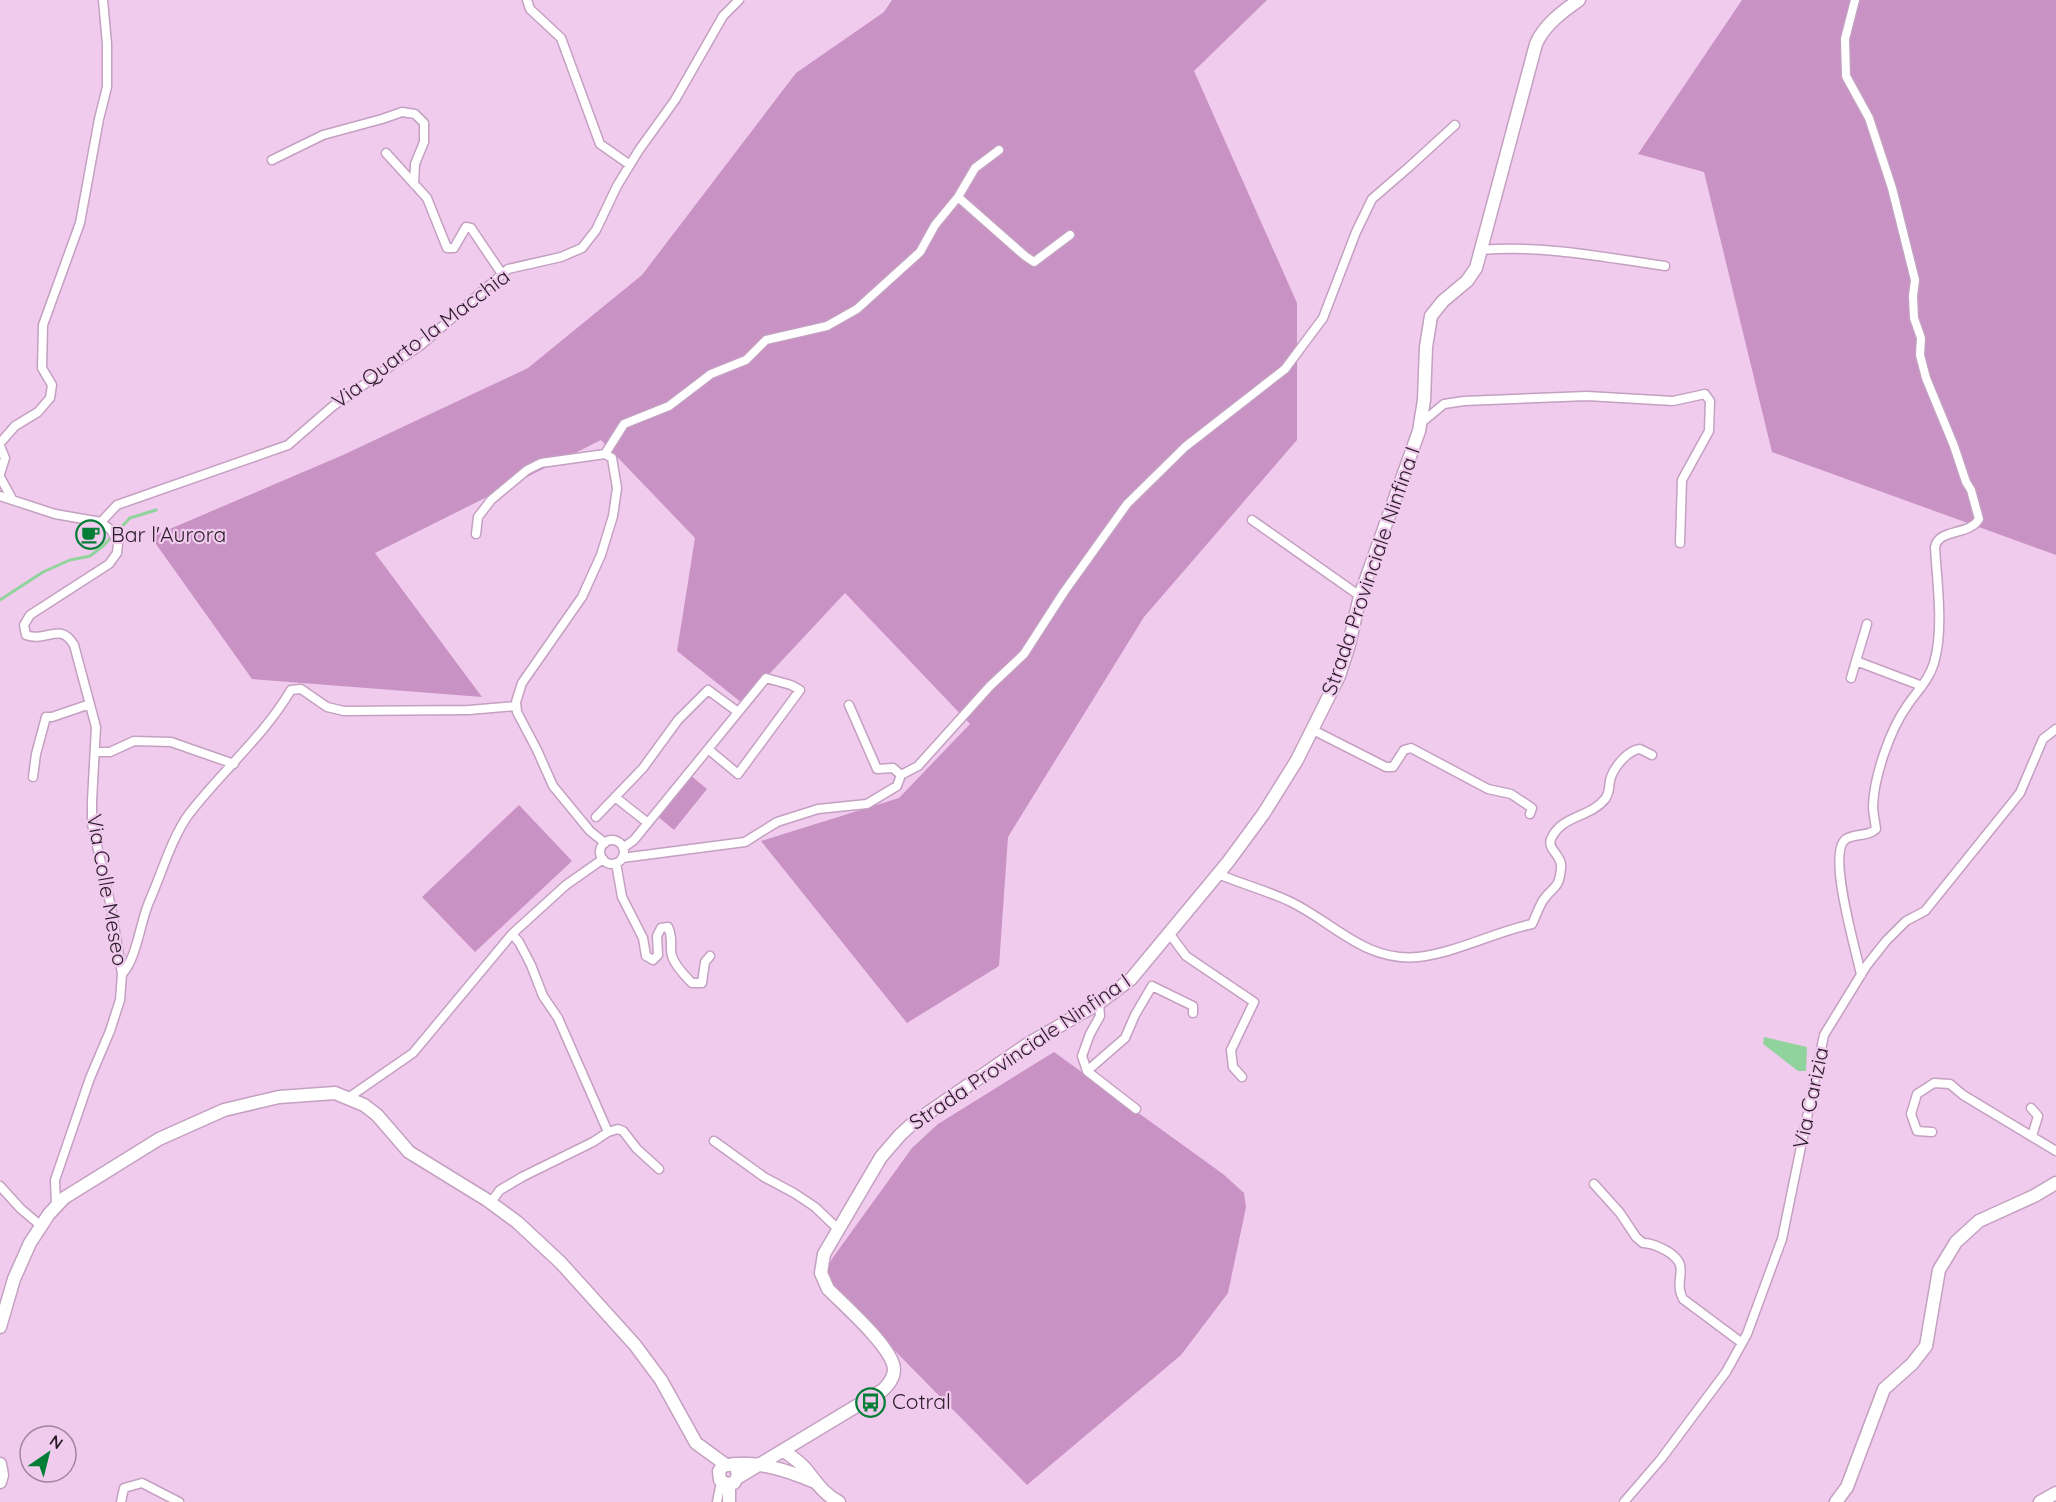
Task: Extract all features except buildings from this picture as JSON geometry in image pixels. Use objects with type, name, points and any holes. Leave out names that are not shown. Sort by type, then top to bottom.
[{"type":"main road","name":"Strada Provinciale Ninfina I","points":[[758,1465],[801,1441],[883,1389],[891,1380],[894,1371],[891,1359],[881,1344],[828,1288],[822,1279],[821,1261],[881,1157],[912,1124],[1028,1044],[1099,1003],[1131,979],[1218,874],[1264,813],[1297,760],[1330,695],[1345,659],[1360,596],[1411,458],[1424,400],[1426,347],[1431,315],[1473,274],[1536,44],[1551,22],[1579,0]]},
{"type":"main road","points":[[0,1327],[14,1279],[40,1225],[56,1206],[107,1170],[159,1139],[224,1110],[279,1096],[335,1093],[364,1105],[377,1114],[409,1152],[517,1222],[561,1263],[635,1345],[661,1380],[696,1443],[727,1475],[729,1502]]},
{"type":"main road","points":[[1836,1502],[1847,1487],[1884,1389],[1912,1364],[1926,1346],[1939,1270],[1956,1242],[1979,1221],[2034,1196],[2056,1183]]},
{"type":"main road","points":[[798,1469],[801,1441]]},
{"type":"main road","points":[[784,1451],[798,1469],[831,1498],[839,1502]]},
{"type":"main road","points":[[727,1475],[758,1465],[798,1469]]},
{"type":"main road","points":[[2040,1502],[2056,1493]]},
{"type":"street","points":[[12,499],[0,476],[5,458],[0,444],[15,426],[38,412],[51,398],[52,385],[42,369],[43,325],[80,223],[99,118],[107,87],[108,44],[103,0]]},
{"type":"street","points":[[526,0],[530,9],[561,38],[600,144],[630,165]]},
{"type":"street","name":"Via Quarto la Macchia","points":[[101,522],[117,505],[288,445],[333,406],[421,345],[508,269],[561,257],[582,248],[596,230],[617,186],[675,100],[723,16],[740,0]]},
{"type":"street","points":[[1855,0],[1845,39],[1846,76],[1869,118],[1892,188],[1915,280],[1912,296],[1914,318],[1921,338],[1920,355],[1926,378],[1971,490],[1979,519],[1967,530],[1944,535],[1936,541],[1940,614],[1935,662],[1928,679],[1906,708],[1883,757],[1875,785],[1873,809],[1876,829],[1871,833],[1846,838],[1839,853],[1842,897],[1861,975]]},
{"type":"street","points":[[272,160],[323,135],[382,119],[402,111],[415,114],[424,123],[424,142],[415,164],[414,184]]},
{"type":"street","points":[[623,848],[615,841],[605,843],[600,850],[603,859],[608,863],[746,842],[777,822],[818,809],[867,804],[897,786],[901,774],[918,766],[990,686],[1024,654],[1064,592],[1127,504],[1185,447],[1285,369],[1323,318],[1356,232],[1372,199],[1455,125]]},
{"type":"street","points":[[605,454],[624,424],[669,406],[711,374],[746,360],[765,340],[827,326],[857,309],[920,252],[935,225],[958,197],[975,168],[999,150]]},
{"type":"street","points":[[386,153],[427,198],[447,248],[454,248],[466,227],[471,228],[502,274]]},
{"type":"street","points":[[958,197],[1034,262],[1070,235]]},
{"type":"street","points":[[1481,250],[1547,249],[1665,266]]},
{"type":"street","points":[[1420,423],[1444,404],[1587,396],[1673,401],[1705,394],[1710,402],[1709,430],[1683,480],[1680,543]]},
{"type":"street","points":[[476,534],[478,517],[491,500],[526,470],[541,463],[605,454],[612,458],[617,488],[613,516],[601,555],[582,597],[522,683],[516,702],[517,712],[553,786],[590,831],[605,843]]},
{"type":"street","points":[[0,496],[55,514],[101,522]]},
{"type":"street","points":[[1252,520],[1360,596]]},
{"type":"street","name":"Via Colle Meseo","points":[[56,1206],[55,1180],[90,1078],[110,1031],[120,1000],[122,974],[111,907],[92,824],[96,727],[74,645],[69,636],[61,633],[34,638],[26,635],[24,625],[30,615],[109,564],[117,554],[118,543],[111,530],[101,522]]},
{"type":"street","points":[[1851,678],[1867,624]]},
{"type":"street","points":[[1857,661],[1922,686]]},
{"type":"street","points":[[708,749],[738,774],[800,690],[766,678],[738,712],[634,840],[623,848],[619,861],[622,897],[643,938],[646,956],[653,960],[658,955],[657,936],[661,928],[668,927],[672,936],[672,956],[683,975],[692,984],[702,983],[705,962],[710,956]]},
{"type":"street","points":[[122,974],[129,967],[143,916],[188,816],[264,729],[291,690],[301,689],[327,707],[344,711],[469,710],[516,706]]},
{"type":"street","points":[[596,817],[643,768],[678,720],[708,690],[738,712]]},
{"type":"street","points":[[33,777],[36,754],[46,717],[90,704]]},
{"type":"street","points":[[849,705],[877,769],[893,768],[901,774]]},
{"type":"street","name":"Via Carizia","points":[[1624,1502],[1661,1460],[1726,1372],[1742,1343],[1782,1239],[1824,1035],[1861,975],[1886,941],[1906,921],[1925,911],[2020,793],[2043,739],[2056,729]]},
{"type":"street","points":[[1313,730],[1386,767],[1393,766],[1404,750],[1411,748],[1488,789],[1511,794],[1532,808],[1530,814]]},
{"type":"street","points":[[95,752],[110,752],[134,741],[171,742],[234,764]]},
{"type":"street","points":[[1218,874],[1292,902],[1360,946],[1387,955],[1419,957],[1476,942],[1532,924],[1544,898],[1555,889],[1560,879],[1562,865],[1560,857],[1550,842],[1557,828],[1566,820],[1583,815],[1602,802],[1609,792],[1613,773],[1628,753],[1640,749],[1652,755]]},
{"type":"street","points":[[615,797],[648,823]]},
{"type":"street","points":[[348,1098],[413,1053],[512,934],[566,885],[603,859]]},
{"type":"street","points":[[1169,933],[1186,956],[1254,1002],[1231,1050],[1233,1067],[1242,1077]]},
{"type":"street","points":[[512,934],[519,942],[543,996],[558,1018],[608,1132]]},
{"type":"street","points":[[1087,1071],[1125,1038],[1152,986],[1193,1006],[1193,1013]]},
{"type":"street","points":[[1099,1003],[1100,1016],[1082,1056],[1087,1071],[1136,1109]]},
{"type":"street","points":[[1932,1132],[1917,1131],[1911,1114],[1917,1094],[1934,1083],[1950,1083],[1969,1104],[2056,1151]]},
{"type":"street","points":[[2031,1108],[2038,1116],[2032,1136]]},
{"type":"street","points":[[490,1203],[500,1190],[514,1181],[618,1129],[623,1131],[637,1149],[659,1169]]},
{"type":"street","points":[[714,1140],[764,1177],[814,1207],[838,1229]]},
{"type":"street","points":[[1594,1184],[1643,1244],[1656,1246],[1678,1259],[1681,1265],[1680,1293],[1683,1299],[1742,1343]]},
{"type":"street","points":[[0,1186],[21,1209],[40,1225]]},
{"type":"street","points":[[717,1502],[727,1475]]},
{"type":"street","points":[[121,1502],[124,1488],[142,1483],[179,1502]]},
{"type":"shaded area","points":[[892,0],[1267,0],[1194,71],[1297,303],[1297,440],[1144,617],[1008,837],[999,966],[907,1023],[761,841],[899,798],[970,724],[845,593],[742,703],[677,651],[695,538],[601,440],[375,553],[482,697],[252,679],[151,537],[343,455],[528,368],[642,275],[796,73],[884,12]]},
{"type":"shaded area","points":[[1742,0],[2056,0],[2056,555],[1772,452],[1704,172],[1638,154]]},
{"type":"shaded area","points":[[690,775],[707,789],[674,830],[657,816]]},
{"type":"shaded area","points":[[519,805],[572,861],[475,952],[422,897]]},
{"type":"shaded area","points":[[1764,1037],[1807,1047],[1806,1071],[1798,1071],[1763,1044]]},
{"type":"shaded area","points":[[1054,1052],[1223,1174],[1244,1193],[1246,1207],[1228,1293],[1181,1355],[1027,1485],[831,1286],[828,1270],[834,1256],[912,1148],[938,1124]]},
{"type":"waterway","points":[[0,600],[43,572],[70,560],[90,556],[130,518],[156,510]]},
{"type":"place","name":"Bar l'Aurora","points":[[90,535]]},
{"type":"place","name":"Cotral","points":[[871,1402]]}]
